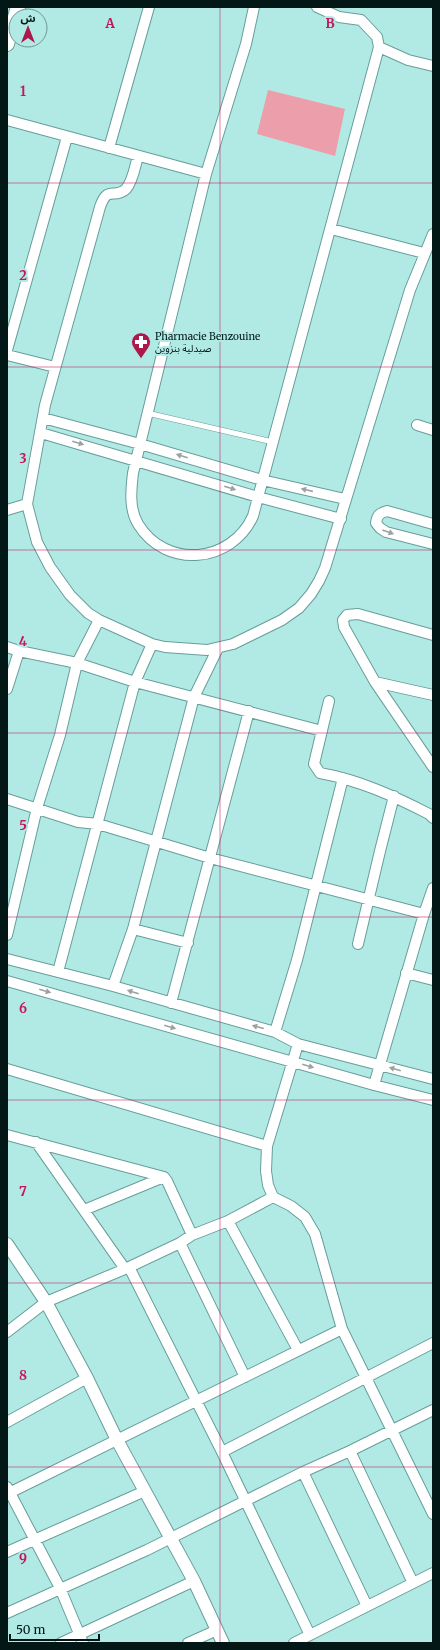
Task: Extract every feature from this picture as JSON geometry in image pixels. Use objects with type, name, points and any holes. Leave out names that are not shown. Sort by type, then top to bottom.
[{"type":"main road","points":[[7,44],[18,7]]},
{"type":"street","points":[[109,148],[149,7]]},
{"type":"street","points":[[254,7],[246,44],[206,174],[147,413],[131,488],[131,502],[138,524],[154,542],[173,552],[193,556],[206,554],[233,541],[242,534],[249,524],[258,497],[332,229],[379,47],[377,37],[361,20],[339,17],[317,7]]},
{"type":"street","points":[[379,47],[408,60],[433,66]]},
{"type":"street","points":[[7,120],[206,174]]},
{"type":"street","points":[[7,350],[67,137]]},
{"type":"street","points":[[138,156],[127,188],[118,193],[109,193],[105,195],[103,199],[45,405],[27,504],[38,542],[50,567],[70,595],[88,613],[99,620],[152,644],[165,647],[207,650],[233,644],[282,620],[299,608],[311,594],[319,581],[341,519],[410,290],[433,234]]},
{"type":"street","points":[[332,229],[424,253]]},
{"type":"street","points":[[7,355],[55,367]]},
{"type":"street","points":[[43,418],[140,444],[262,480],[346,499]]},
{"type":"street","points":[[417,426],[433,430]]},
{"type":"street","points":[[40,433],[258,497],[341,519]]},
{"type":"street","points":[[7,510],[27,504]]},
{"type":"street","points":[[433,524],[386,511],[381,513],[377,518],[376,523],[386,532],[433,544]]},
{"type":"street","points":[[433,635],[358,614],[347,615],[343,620],[344,627],[375,682],[433,767]]},
{"type":"street","points":[[7,935],[37,808],[60,735],[78,663],[99,620]]},
{"type":"street","points":[[58,972],[135,682],[152,644]]},
{"type":"street","points":[[7,647],[19,651],[78,663],[135,682],[322,730]]},
{"type":"street","points":[[113,986],[133,929],[194,696],[218,648]]},
{"type":"street","points":[[7,689],[19,651]]},
{"type":"street","points":[[375,682],[433,695]]},
{"type":"street","points":[[329,701],[314,764],[320,773],[343,778],[394,796],[429,814],[433,818]]},
{"type":"street","points":[[171,1003],[249,711]]},
{"type":"street","points":[[275,1032],[297,960],[343,778]]},
{"type":"street","points":[[358,944],[394,796]]},
{"type":"street","points":[[7,799],[78,822],[98,824],[210,858],[316,884],[369,900],[424,914]]},
{"type":"street","points":[[374,1085],[406,973],[433,888]]},
{"type":"street","points":[[133,929],[188,943]]},
{"type":"street","points":[[7,959],[113,986],[275,1032],[298,1044],[380,1064],[433,1079]]},
{"type":"street","points":[[406,973],[433,980]]},
{"type":"street","points":[[7,981],[374,1085],[433,1100]]},
{"type":"street","points":[[298,1044],[267,1146],[266,1171],[268,1185],[273,1197],[291,1206],[305,1217],[315,1234],[318,1240],[342,1329],[433,1514]]},
{"type":"street","points":[[7,1069],[267,1146]]},
{"type":"street","points":[[7,1135],[164,1178],[192,1235]]},
{"type":"street","points":[[36,1142],[127,1268],[222,1452],[310,1635]]},
{"type":"street","points":[[84,1210],[164,1178]]},
{"type":"street","points":[[7,1332],[46,1302],[127,1268],[180,1243],[192,1235],[228,1221],[273,1197]]},
{"type":"street","points":[[228,1221],[298,1350]]},
{"type":"street","points":[[180,1243],[245,1377]]},
{"type":"street","points":[[8,1249],[46,1302],[87,1378],[144,1491],[194,1581],[223,1643]]},
{"type":"street","points":[[81,1639],[60,1588],[8,1491],[117,1440],[342,1329]]},
{"type":"street","points":[[222,1452],[433,1343]]},
{"type":"street","points":[[7,1422],[87,1378]]},
{"type":"street","points":[[7,1613],[170,1538],[433,1410]]},
{"type":"street","points":[[350,1451],[413,1583]]},
{"type":"street","points":[[303,1472],[367,1606]]},
{"type":"street","points":[[7,1552],[144,1491]]},
{"type":"street","points":[[294,1643],[433,1573]]},
{"type":"street","points":[[61,1643],[81,1639],[194,1581]]},
{"type":"street","points":[[188,1643],[217,1630]]},
{"type":"lane","points":[[147,413],[273,442]]},
{"type":"shaded area","points":[[268,90],[345,109],[335,156],[257,134]]},
{"type":"place","name":"Pharmacie Benzouine صيدلية بنزوين","points":[[141,359]]}]
